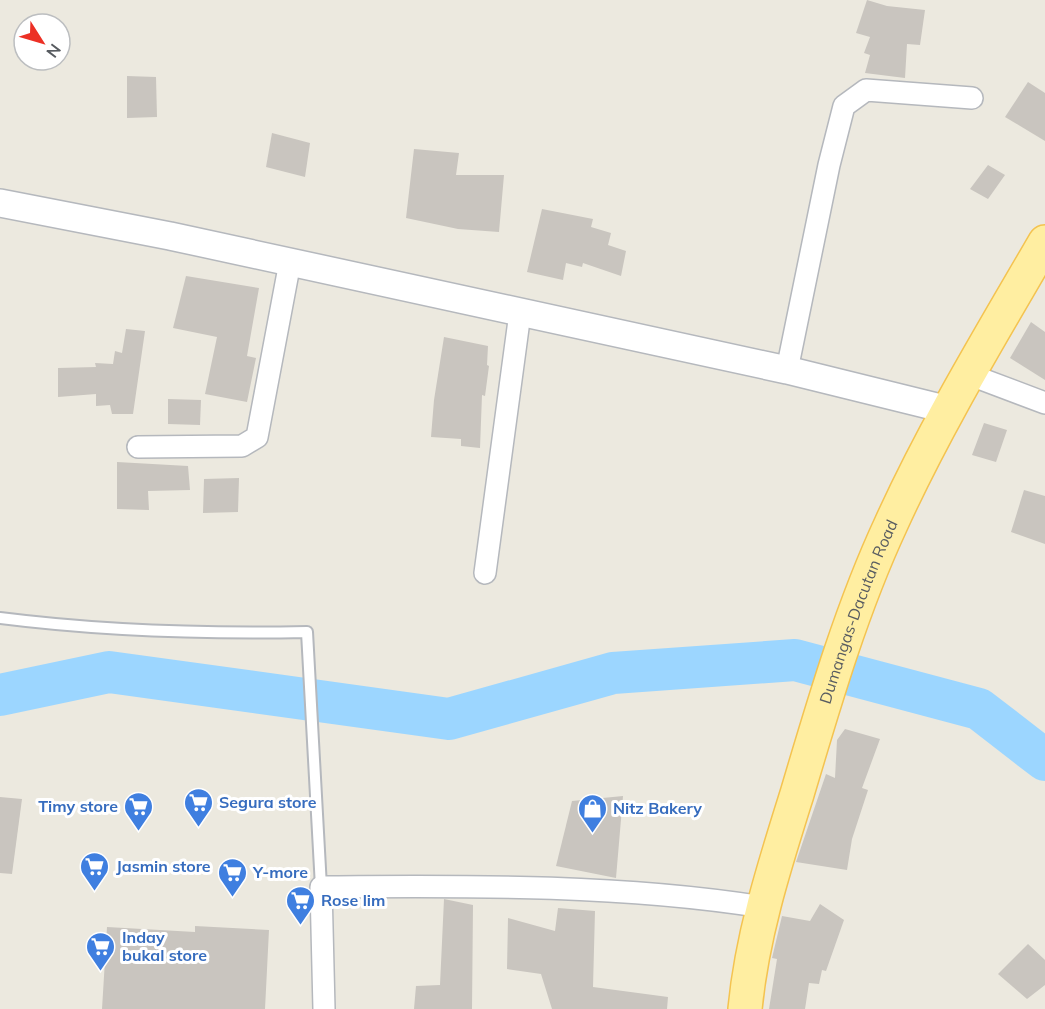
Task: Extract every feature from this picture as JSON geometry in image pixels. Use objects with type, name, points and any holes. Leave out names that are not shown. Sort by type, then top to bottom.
[{"type":"main road","name":"Dumangas-Dacutan Road","points":[[745,1009],[763,907],[811,745],[864,589],[890,525],[949,410],[1045,242]]},
{"type":"street","points":[[787,370],[829,165],[844,106],[866,90],[972,98]]},
{"type":"street","points":[[0,203],[290,262],[787,370],[949,410]]},
{"type":"street","points":[[138,447],[242,446],[257,437],[290,262]]},
{"type":"street","points":[[484,573],[520,313]]},
{"type":"street","points":[[968,374],[1045,404]]},
{"type":"street","points":[[324,1009],[321,887],[515,886],[694,896],[763,907]]},
{"type":"lane","points":[[0,618],[43,624],[228,633],[307,632],[321,887]]},
{"type":"building","points":[[867,0],[887,6],[925,10],[920,45],[907,44],[905,78],[865,73],[870,55],[864,53],[870,37],[856,33]]},
{"type":"building","points":[[127,76],[156,77],[157,117],[127,118]]},
{"type":"building","points":[[1028,82],[1045,93],[1045,141],[1005,117]]},
{"type":"building","points":[[272,133],[310,143],[305,177],[266,167]]},
{"type":"building","points":[[414,149],[459,153],[456,175],[504,175],[499,232],[458,229],[406,218]]},
{"type":"building","points":[[988,165],[1005,175],[988,199],[970,189]]},
{"type":"building","points":[[542,209],[593,219],[591,227],[611,233],[608,245],[626,251],[621,276],[583,263],[582,267],[566,263],[563,280],[527,272]]},
{"type":"building","points":[[186,276],[259,288],[247,356],[256,358],[247,402],[205,394],[217,337],[173,328]]},
{"type":"building","points":[[1031,322],[1045,332],[1045,380],[1010,358]]},
{"type":"building","points":[[126,329],[145,331],[133,414],[112,414],[110,405],[96,406],[96,394],[58,397],[58,368],[96,367],[95,363],[113,364],[115,351],[122,353]]},
{"type":"building","points":[[444,337],[488,346],[487,365],[489,366],[485,396],[482,395],[480,448],[461,446],[461,439],[431,437]]},
{"type":"building","points":[[168,399],[201,400],[200,425],[168,424]]},
{"type":"building","points":[[984,423],[1007,430],[996,462],[972,455]]},
{"type":"building","points":[[117,462],[188,466],[190,490],[148,491],[149,510],[117,509]]},
{"type":"building","points":[[239,478],[238,512],[203,513],[204,479]]},
{"type":"building","points":[[1024,490],[1045,496],[1045,544],[1011,532]]},
{"type":"building","points":[[845,729],[880,739],[862,788],[868,790],[852,839],[847,870],[796,862],[826,774],[835,778],[837,740]]},
{"type":"building","name":"Nitz Bakery","points":[[623,796],[616,878],[556,866],[572,801]]},
{"type":"building","points":[[0,797],[22,799],[12,874],[0,873]]},
{"type":"building","points":[[444,899],[473,905],[472,1009],[414,1009],[416,986],[440,985]]},
{"type":"building","points":[[820,904],[844,920],[826,971],[822,970],[819,984],[809,983],[805,1009],[769,1009],[777,959],[772,958],[782,916],[810,921]]},
{"type":"building","points":[[558,908],[595,911],[593,987],[668,997],[667,1009],[552,1009],[541,974],[507,969],[508,918],[555,931]]},
{"type":"building","points":[[195,926],[269,930],[265,1009],[102,1009],[107,927],[195,932]]},
{"type":"building","points":[[1028,944],[1045,960],[1045,985],[1027,999],[998,974]]},
{"type":"waterway","points":[[0,695],[109,672],[449,719],[613,673],[795,660],[979,709],[1045,760]]},
{"type":"place","name":"Segura store","points":[[198,828]]},
{"type":"place","name":"Timy store","points":[[139,832]]},
{"type":"place","name":"Nitz Bakery","points":[[592,834]]},
{"type":"place","name":"Jasmin store","points":[[95,892]]},
{"type":"place","name":"Y-more","points":[[232,898]]},
{"type":"place","name":"Rose lim","points":[[300,926]]},
{"type":"place","name":"Inday bukal store","points":[[101,972]]}]
